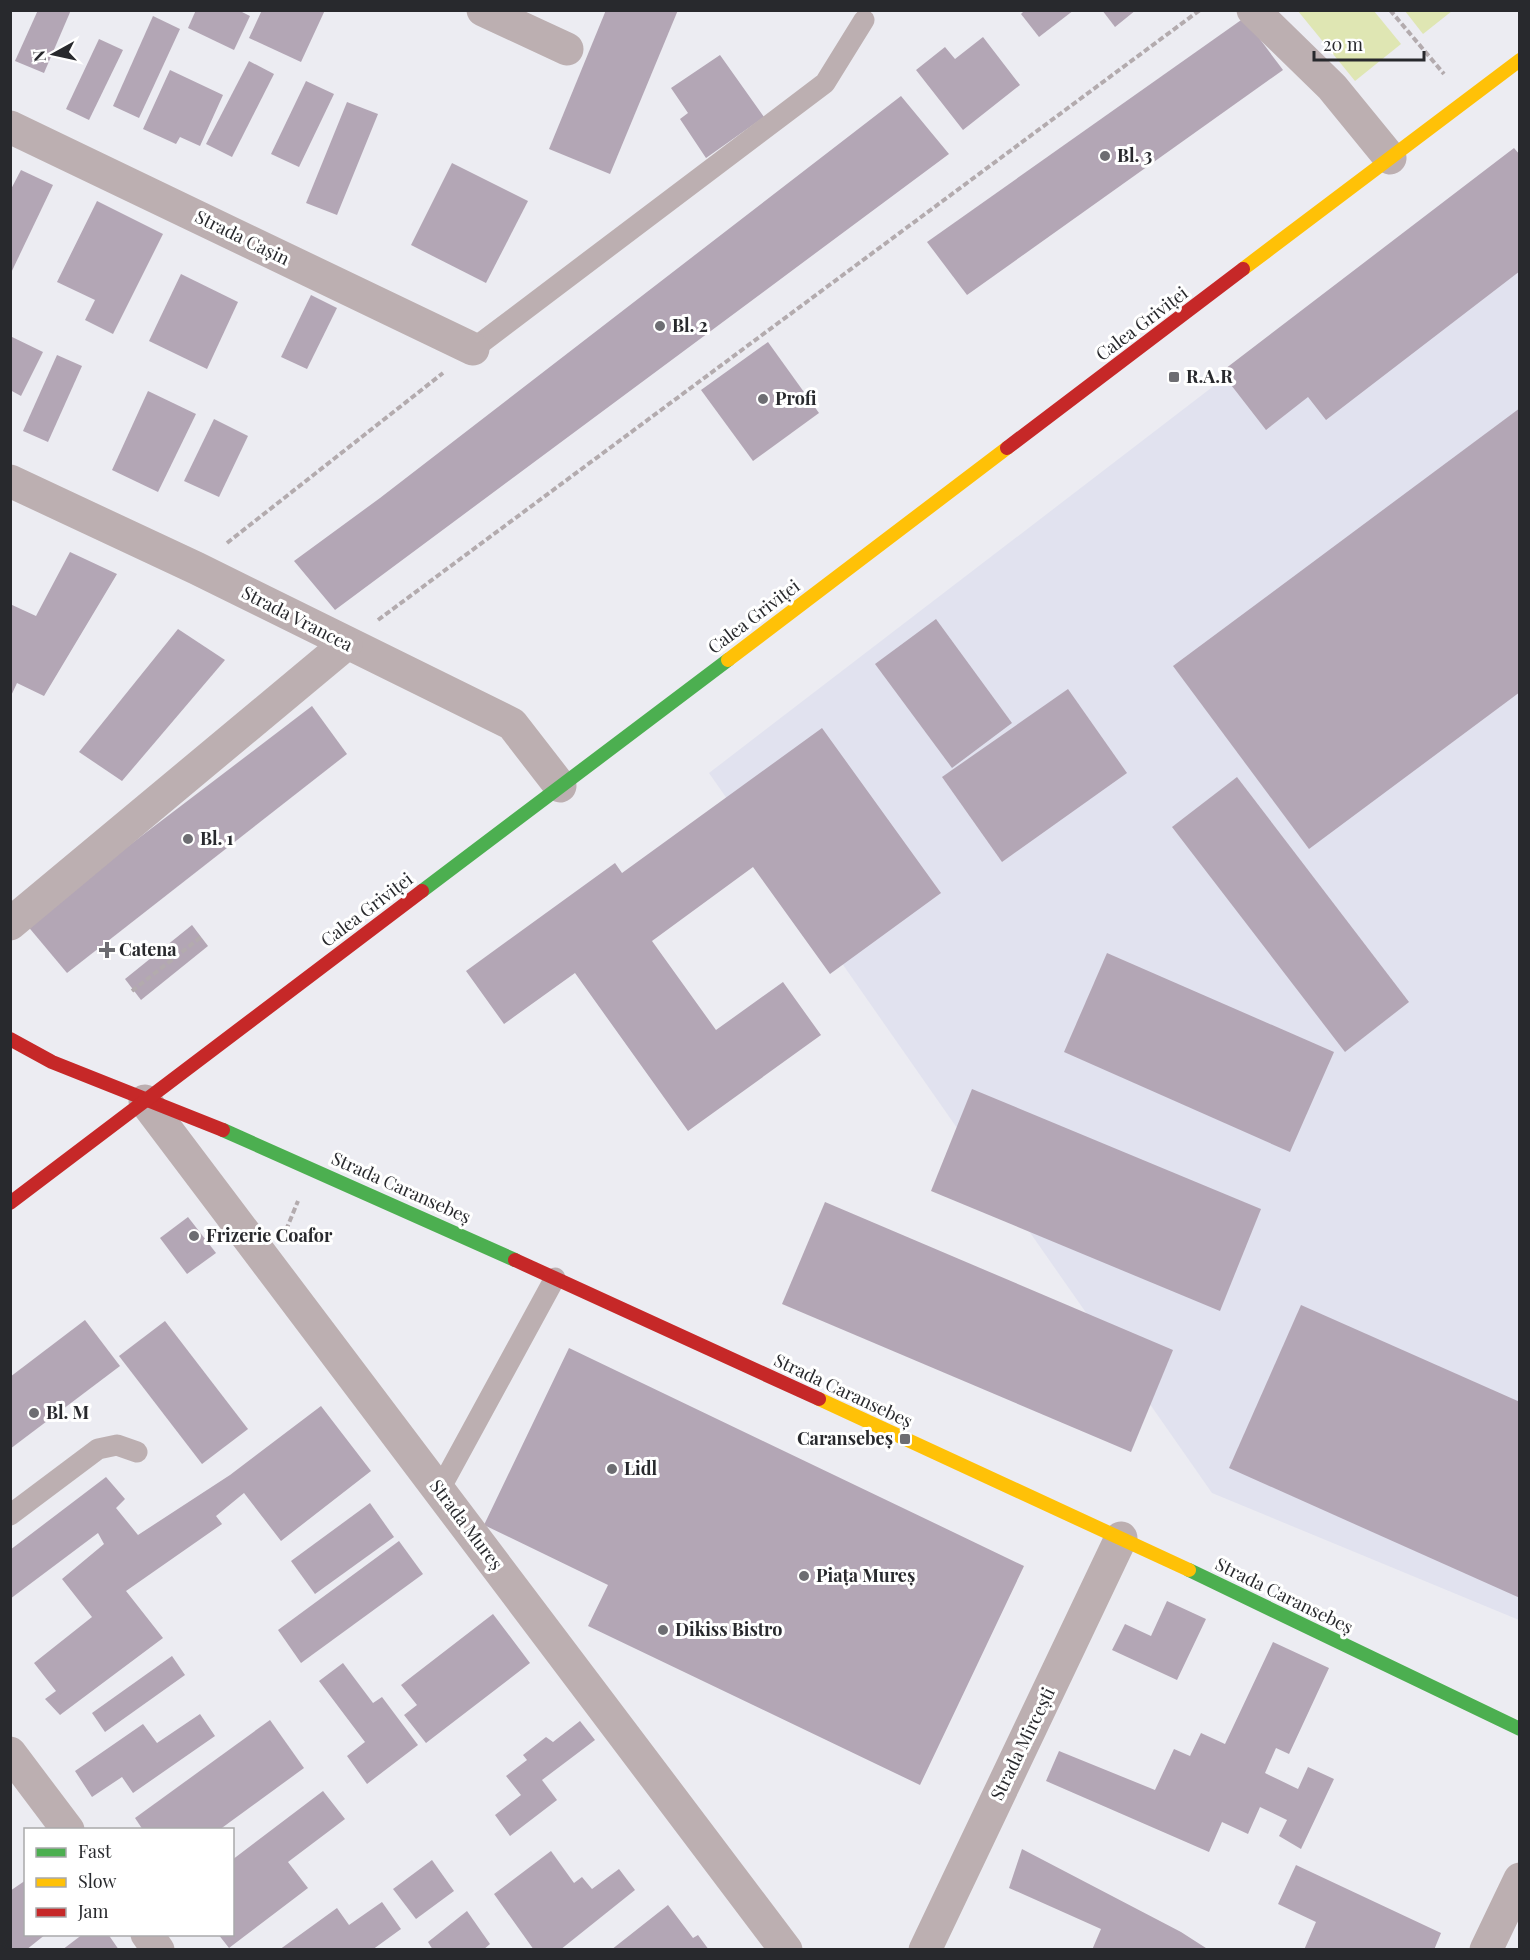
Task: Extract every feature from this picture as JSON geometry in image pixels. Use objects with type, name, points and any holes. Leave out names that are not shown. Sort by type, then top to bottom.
[{"type":"main road","name":"Calea Griviței","points":[[10,1203],[1520,60]]},
{"type":"main road","name":"Strada Caransebeș","points":[[10,1039],[52,1062],[312,1168],[555,1278],[1121,1538],[1520,1729]]},
{"type":"street","points":[[483,10],[567,49]]},
{"type":"street","points":[[1253,10],[1332,87],[1390,158]]},
{"type":"street","name":"Strada Cașin","points":[[10,127],[473,349]]},
{"type":"street","name":"Strada Vrancea","points":[[10,481],[196,568],[512,724],[560,786]]},
{"type":"street","points":[[10,924],[346,644]]},
{"type":"street","name":"Strada Mureș","points":[[145,1101],[786,1950]]},
{"type":"street","name":"Strada Mircești","points":[[925,1950],[1121,1538]]},
{"type":"street","points":[[10,1753],[66,1828]]},
{"type":"street","points":[[1486,1950],[1520,1879]]},
{"type":"street","points":[[148,1936],[158,1950]]},
{"type":"lane","points":[[473,349],[825,83],[864,20]]},
{"type":"lane","points":[[440,1489],[555,1278]]},
{"type":"lane","points":[[10,1515],[98,1449],[117,1445],[137,1452]]},
{"type":"path","points":[[346,644],[1200,10]]},
{"type":"path","points":[[1390,10],[1466,101]]},
{"type":"path","points":[[196,568],[473,349]]},
{"type":"path","points":[[132,991],[201,937]]},
{"type":"path","points":[[271,1267],[312,1168]]},
{"type":"shaded area","points":[[1519,152],[1519,1620],[1212,1493],[709,773]]},
{"type":"green space","points":[[1298,11],[1374,11],[1401,44],[1355,81]]},
{"type":"green space","points":[[1405,11],[1452,11],[1423,34]]},
{"type":"building","points":[[38,10],[71,10],[44,73],[15,61]]},
{"type":"building","points":[[196,10],[238,10],[250,16],[234,50],[188,28]]},
{"type":"building","points":[[262,10],[325,10],[301,62],[249,38]]},
{"type":"building","points":[[606,10],[678,10],[610,174],[549,149]]},
{"type":"building","points":[[1025,10],[1074,10],[1039,37],[1021,14]]},
{"type":"building","points":[[1102,10],[1136,10],[1115,27]]},
{"type":"building","points":[[153,16],[180,29],[139,118],[113,106]]},
{"type":"building","name":"Bl. 3","points":[[1244,18],[1283,70],[967,295],[927,242]]},
{"type":"building","points":[[983,37],[1020,85],[963,130],[916,70],[945,47],[955,59]]},
{"type":"building","points":[[99,39],[123,50],[89,120],[66,109]]},
{"type":"building","points":[[720,55],[764,117],[706,158],[680,119],[688,113],[671,88]]},
{"type":"building","points":[[249,61],[274,74],[232,157],[206,144]]},
{"type":"building","points":[[170,70],[223,95],[200,146],[180,137],[176,144],[143,129]]},
{"type":"building","points":[[306,81],[334,94],[299,167],[271,154]]},
{"type":"building","name":"Bl. 2","points":[[901,96],[949,154],[335,610],[294,561],[380,498]]},
{"type":"building","points":[[347,102],[378,114],[337,215],[306,203]]},
{"type":"building","points":[[1514,148],[1520,155],[1520,271],[1326,420],[1308,397],[1266,430],[1221,372]]},
{"type":"building","points":[[452,163],[528,201],[486,283],[411,245]]},
{"type":"building","points":[[21,170],[53,185],[10,275],[10,191]]},
{"type":"building","points":[[97,201],[163,234],[113,334],[85,320],[95,300],[57,282]]},
{"type":"building","points":[[181,274],[238,302],[207,369],[149,341]]},
{"type":"building","points":[[311,295],[337,308],[307,369],[281,357]]},
{"type":"building","points":[[10,336],[43,352],[21,396],[10,390]]},
{"type":"building","points":[[768,342],[819,413],[753,461],[701,390]]},
{"type":"building","points":[[57,355],[82,366],[48,442],[23,431]]},
{"type":"building","points":[[148,391],[196,414],[158,492],[112,470]]},
{"type":"building","points":[[1520,408],[1520,692],[1309,849],[1173,666]]},
{"type":"building","points":[[214,419],[248,436],[219,497],[184,481]]},
{"type":"building","points":[[70,552],[117,574],[44,696],[17,683],[10,698],[10,604],[36,616]]},
{"type":"building","points":[[936,619],[1012,723],[952,768],[875,664]]},
{"type":"building","points":[[178,629],[225,660],[122,781],[79,752]]},
{"type":"building","points":[[1068,689],[1127,773],[1002,862],[942,777]]},
{"type":"building","name":"Bl. 1","points":[[312,706],[347,754],[67,973],[26,924]]},
{"type":"building","points":[[822,728],[941,893],[830,974],[753,867],[652,941],[716,1030],[783,982],[821,1035],[688,1131],[575,973],[504,1024],[466,971],[615,863],[622,873]]},
{"type":"building","points":[[1237,777],[1409,1002],[1345,1052],[1172,827]]},
{"type":"building","points":[[192,925],[208,946],[141,1000],[125,979]]},
{"type":"building","points":[[1107,953],[1334,1052],[1290,1152],[1064,1052]]},
{"type":"building","points":[[972,1089],[1261,1209],[1220,1311],[931,1191]]},
{"type":"building","points":[[825,1202],[1173,1350],[1131,1452],[782,1304]]},
{"type":"building","points":[[188,1217],[216,1253],[187,1274],[160,1238]]},
{"type":"building","points":[[1301,1305],[1520,1402],[1520,1598],[1229,1468]]},
{"type":"building","name":"Bl. M","points":[[85,1320],[120,1366],[10,1449],[10,1377]]},
{"type":"building","points":[[165,1321],[248,1429],[202,1464],[119,1356]]},
{"type":"building","name":"Piața Mureș","points":[[569,1348],[1024,1566],[920,1785],[588,1626],[608,1585],[484,1525]]},
{"type":"building","points":[[321,1406],[371,1471],[281,1541],[244,1493],[216,1516],[222,1524],[126,1591],[163,1638],[60,1715],[45,1699],[56,1691],[34,1663],[92,1617],[62,1579],[104,1544],[98,1533],[10,1599],[10,1550],[106,1477],[125,1499],[116,1508],[138,1535],[230,1475]]},
{"type":"building","points":[[370,1503],[394,1537],[315,1594],[291,1561]]},
{"type":"building","points":[[399,1541],[423,1574],[301,1663],[278,1630]]},
{"type":"building","points":[[1167,1601],[1206,1619],[1177,1680],[1112,1650],[1125,1624],[1151,1636]]},
{"type":"building","points":[[493,1614],[530,1663],[426,1743],[404,1715],[417,1705],[401,1685]]},
{"type":"building","points":[[1273,1642],[1329,1668],[1289,1754],[1276,1748],[1265,1773],[1298,1789],[1308,1767],[1334,1779],[1301,1849],[1279,1836],[1287,1820],[1260,1807],[1248,1834],[1222,1822],[1209,1852],[1046,1781],[1059,1751],[1155,1790],[1174,1749],[1190,1756],[1201,1733],[1225,1744]]},
{"type":"building","points":[[172,1656],[185,1675],[105,1732],[92,1713]]},
{"type":"building","points":[[343,1663],[373,1703],[382,1697],[418,1745],[367,1784],[347,1756],[365,1742],[319,1681]]},
{"type":"building","points":[[200,1714],[215,1736],[133,1793],[122,1777],[92,1797],[75,1771],[143,1724],[157,1743]]},
{"type":"building","points":[[270,1720],[304,1768],[222,1828],[142,1828],[135,1818]]},
{"type":"building","points":[[580,1721],[595,1740],[542,1780],[557,1800],[510,1836],[495,1815],[521,1795],[506,1776],[527,1760],[523,1755],[546,1737],[553,1742]]},
{"type":"building","points":[[323,1791],[345,1819],[288,1862],[308,1888],[229,1948],[220,1936],[234,1936],[234,1858]]},
{"type":"building","points":[[1022,1849],[1181,1932],[1209,1950],[1092,1950],[1101,1929],[1009,1888]]},
{"type":"building","points":[[551,1851],[574,1883],[582,1877],[592,1889],[619,1869],[635,1890],[560,1950],[534,1950],[494,1894]]},
{"type":"building","points":[[432,1860],[454,1891],[416,1919],[393,1889]]},
{"type":"building","points":[[1296,1865],[1441,1933],[1434,1950],[1304,1950],[1316,1922],[1278,1904]]},
{"type":"building","points":[[24,1881],[24,1936],[44,1936],[26,1950],[10,1950],[10,1891]]},
{"type":"building","points":[[382,1902],[401,1929],[372,1950],[279,1950],[337,1908],[349,1925]]},
{"type":"building","points":[[668,1905],[693,1938],[698,1935],[709,1950],[611,1950]]},
{"type":"building","points":[[467,1911],[490,1944],[483,1950],[433,1950],[428,1942]]},
{"type":"building","points":[[80,1936],[109,1936],[119,1950],[62,1950]]},
{"type":"traffic: fast","points":[[422,891],[728,660]]},
{"type":"traffic: fast","points":[[223,1130],[515,1260]]},
{"type":"traffic: fast","points":[[1189,1570],[1520,1729]]},
{"type":"traffic: slow","points":[[1243,269],[1520,60]]},
{"type":"traffic: slow","points":[[728,660],[1007,448]]},
{"type":"traffic: slow","points":[[819,1399],[1189,1570]]},
{"type":"traffic: jam","points":[[1007,448],[1243,269]]},
{"type":"traffic: jam","points":[[10,1203],[422,891]]},
{"type":"traffic: jam","points":[[10,1039],[52,1062],[223,1130]]},
{"type":"traffic: jam","points":[[515,1260],[819,1399]]},
{"type":"place","name":"Bl. 3","points":[[1105,156]]},
{"type":"place","name":"Bl. 2","points":[[660,326]]},
{"type":"place","name":"R.A.R","points":[[1174,377]]},
{"type":"place","name":"Profi","points":[[763,399]]},
{"type":"place","name":"Bl. 1","points":[[188,839]]},
{"type":"place","name":"Catena","points":[[107,950]]},
{"type":"place","name":"Frizerie Coafor","points":[[194,1236]]},
{"type":"place","name":"Bl. M","points":[[34,1413]]},
{"type":"place","name":"Caransebeș","points":[[905,1439]]},
{"type":"place","name":"Lidl","points":[[612,1469]]},
{"type":"place","name":"Piața Mureș","points":[[804,1576]]},
{"type":"place","name":"Dikiss Bistro","points":[[663,1630]]}]
